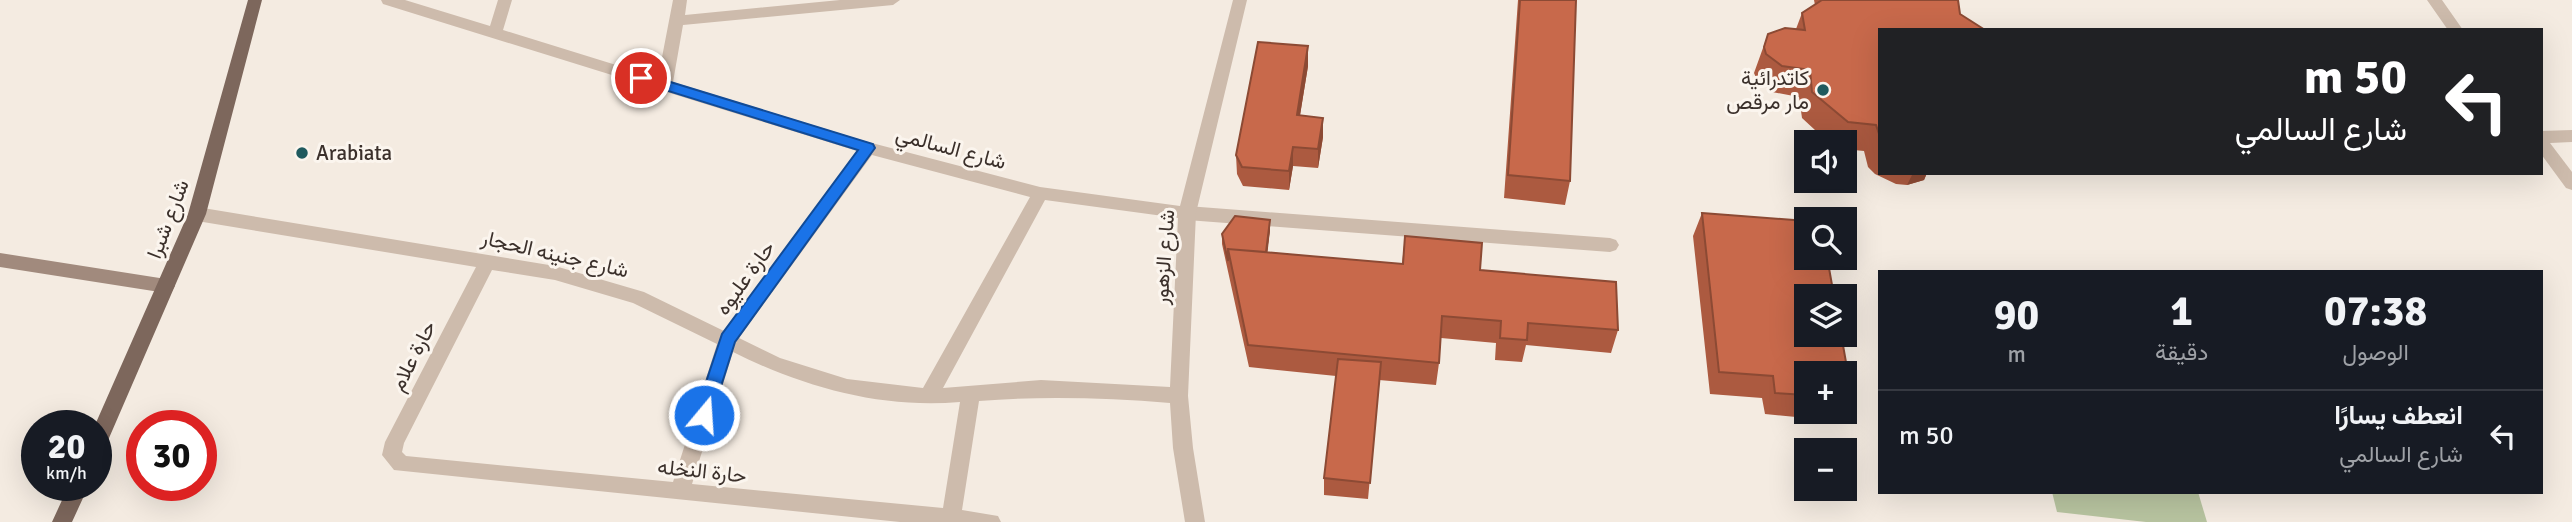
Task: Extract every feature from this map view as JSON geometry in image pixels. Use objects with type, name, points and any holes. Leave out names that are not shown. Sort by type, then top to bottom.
[{"type":"main road","name":"شارع شبرا","points":[[111,410],[197,214],[255,0]]},
{"type":"main road","points":[[0,260],[166,286]]},
{"type":"main road","points":[[62,522],[72,501]]},
{"type":"street","name":"شارع السالمي","points":[[388,0],[868,148],[1040,192],[1187,213],[1610,245]]},
{"type":"street","points":[[495,33],[505,0]]},
{"type":"street","points":[[665,85],[680,0]]},
{"type":"street","points":[[676,21],[893,0]]},
{"type":"street","name":"شارع الزهور","points":[[1195,522],[1182,448],[1179,396],[1187,213],[1240,0]]},
{"type":"street","points":[[2434,0],[2455,28]]},
{"type":"street","points":[[2543,136],[2572,136]]},
{"type":"street","points":[[2543,145],[2572,184]]},
{"type":"street","name":"حارة عليوه","points":[[680,492],[728,339],[868,148]]},
{"type":"street","points":[[928,397],[1040,192]]},
{"type":"street","name":"شارع جنينه الحجار","points":[[197,214],[555,273],[638,297],[775,364],[848,387],[928,397],[971,392],[1083,389],[1179,396]]},
{"type":"street","name":"حارة علام","points":[[408,465],[395,460],[392,449],[394,442],[488,260]]},
{"type":"street","points":[[951,518],[971,392]]},
{"type":"street","name":"حارة النخله","points":[[408,465],[991,522]]},
{"type":"green space","points":[[2052,494],[2199,494],[2207,522],[2146,522],[2057,512]]},
{"type":"building","points":[[1520,0],[1576,0],[1570,181],[1508,175]]},
{"type":"building","name":"كاتدرائية مار مرقص","points":[[1822,0],[1958,0],[1960,14],[1982,28],[1878,28],[1878,131],[1876,125],[1848,122],[1812,92],[1810,70],[1782,66],[1766,54],[1764,47],[1768,34],[1785,28],[1805,30],[1802,13]]},
{"type":"building","points":[[1258,42],[1308,46],[1297,115],[1323,118],[1318,149],[1293,147],[1289,171],[1242,167],[1236,155]]},
{"type":"building","points":[[1702,213],[1794,220],[1794,270],[1829,270],[1832,284],[1794,284],[1794,347],[1843,347],[1846,361],[1794,361],[1794,394],[1775,393],[1773,376],[1719,372]]},
{"type":"building","points":[[1235,216],[1270,220],[1266,252],[1228,249],[1228,261],[1222,234]]},
{"type":"building","points":[[1405,236],[1482,243],[1480,270],[1616,282],[1618,330],[1528,323],[1527,340],[1500,338],[1501,321],[1442,316],[1439,363],[1248,345],[1228,249],[1403,264]]},
{"type":"building","points":[[1338,359],[1381,362],[1370,483],[1324,478]]},
{"type":"place","name":"كاتدرائية مار مرقص","points":[[1823,90]]},
{"type":"place","name":"Arabiata","points":[[302,153]]},
{"type":"route","points":[[641,78],[868,148],[728,339],[704,415]]}]
